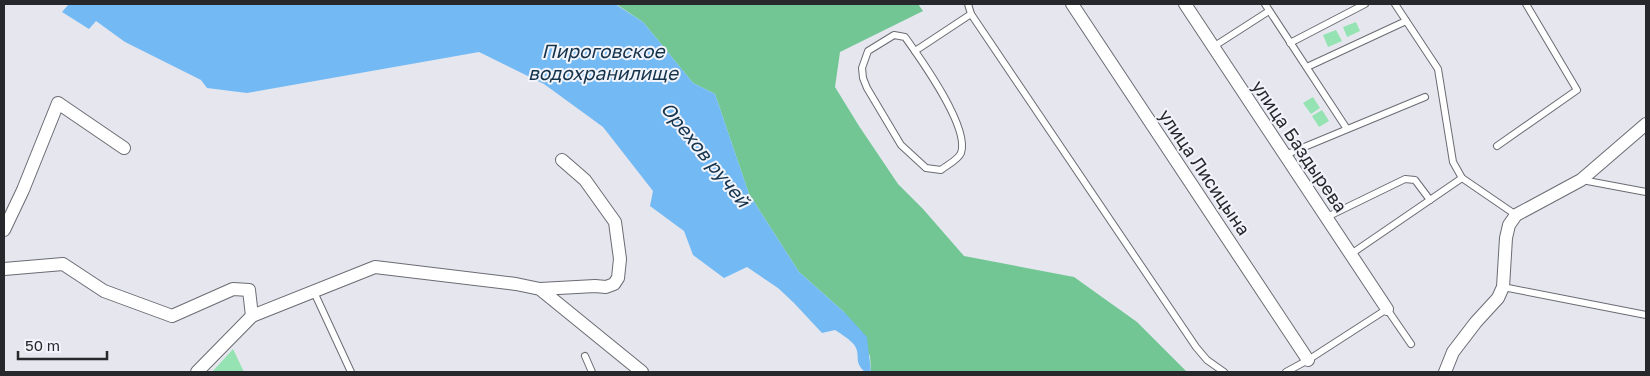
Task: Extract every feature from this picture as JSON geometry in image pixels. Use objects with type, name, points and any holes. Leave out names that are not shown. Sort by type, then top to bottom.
[{"type":"street","name":"улица Лисицына","points":[[1072,4],[1308,360]]},
{"type":"street","name":"улица Баздырева","points":[[1185,4],[1387,309]]},
{"type":"street","points":[[4,230],[23,190],[58,103],[124,148]]},
{"type":"street","points":[[1445,372],[1453,352],[1476,322],[1498,298],[1502,288],[1506,238],[1509,225],[1516,216],[1581,180],[1646,124]]},
{"type":"street","points":[[198,372],[252,316],[374,268],[516,284],[540,289],[606,287],[614,284],[618,278],[620,259],[615,222],[585,180],[562,160]]},
{"type":"street","points":[[4,269],[63,264],[104,291],[172,316],[233,289],[249,290],[252,316]]},
{"type":"street","points":[[540,289],[642,372]]},
{"type":"lane","points":[[968,4],[971,14],[1196,347],[1207,360],[1224,372]]},
{"type":"lane","points":[[1265,4],[1347,129]]},
{"type":"lane","points":[[1290,43],[1365,4]]},
{"type":"lane","points":[[1395,4],[1438,69],[1453,162],[1462,178],[1516,216]]},
{"type":"lane","points":[[1497,146],[1577,90],[1526,4]]},
{"type":"lane","points":[[1213,47],[1270,11]]},
{"type":"lane","points":[[915,51],[971,14]]},
{"type":"lane","points":[[1306,67],[1406,20]]},
{"type":"lane","points":[[894,35],[905,37],[915,51],[952,110],[962,142],[962,150],[959,156],[940,170],[926,168],[901,145],[863,78],[862,68],[868,51],[894,35]]},
{"type":"lane","points":[[1285,155],[1425,97]]},
{"type":"lane","points":[[1351,254],[1462,178]]},
{"type":"lane","points":[[1327,217],[1405,179],[1415,180],[1430,200]]},
{"type":"lane","points":[[1581,180],[1646,192]]},
{"type":"lane","points":[[1502,288],[1646,315]]},
{"type":"lane","points":[[314,292],[351,372]]},
{"type":"lane","points":[[1286,372],[1387,309],[1411,344]]},
{"type":"lane","points":[[585,356],[592,372]]},
{"type":"green space","points":[[616,4],[918,4],[923,11],[840,52],[835,87],[898,184],[923,209],[964,256],[1074,277],[1137,322],[1187,372],[871,372],[870,356],[844,312],[799,272],[749,194],[715,94],[693,83],[643,22]]},
{"type":"green space","points":[[1356,22],[1360,31],[1347,37],[1343,27]]},
{"type":"green space","points":[[1336,30],[1342,41],[1328,47],[1323,35]]},
{"type":"green space","points":[[1313,97],[1320,108],[1311,114],[1303,103]]},
{"type":"green space","points":[[1322,110],[1329,121],[1319,127],[1312,116]]},
{"type":"green space","points":[[233,349],[244,372],[212,372]]},
{"type":"water","name":"Пироговское водохранилище","points":[[69,4],[615,4],[643,22],[693,83],[715,94],[749,194],[799,272],[844,312],[867,337],[871,372],[865,372],[861,368],[855,346],[848,339],[835,330],[822,333],[778,288],[747,267],[724,278],[693,255],[684,231],[650,206],[653,191],[603,127],[544,84],[479,52],[247,93],[207,88],[201,80],[125,42],[96,21],[89,29],[62,12]]},
{"type":"water label","name":"Орехов ручей","points":[[706,154]]}]
